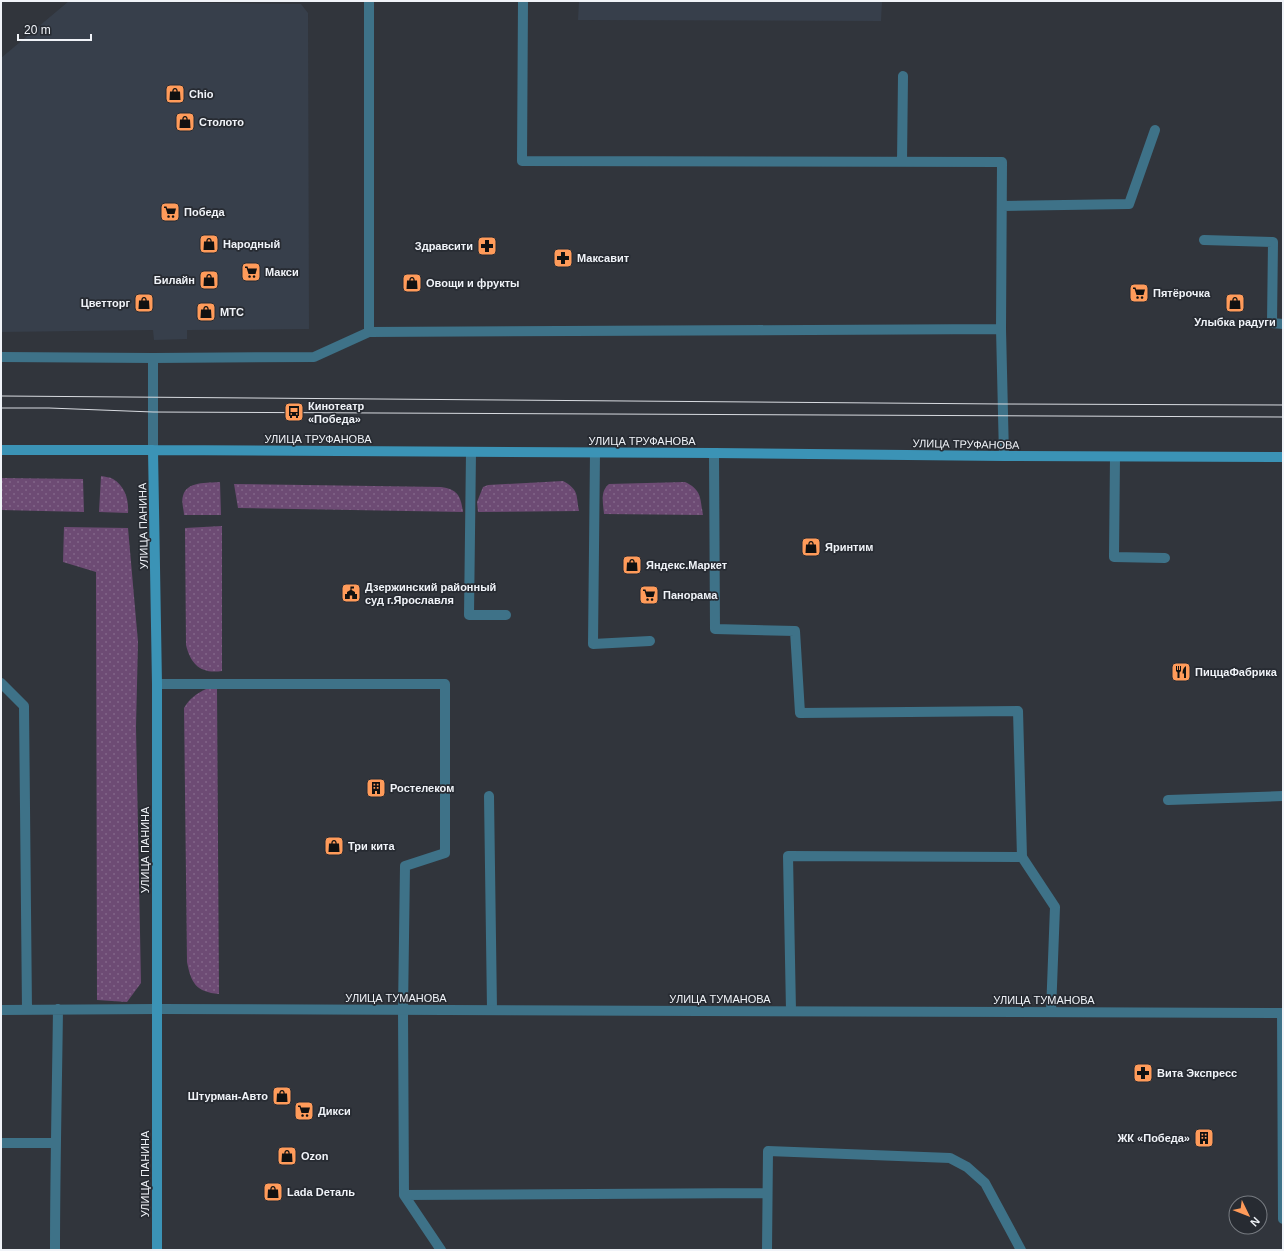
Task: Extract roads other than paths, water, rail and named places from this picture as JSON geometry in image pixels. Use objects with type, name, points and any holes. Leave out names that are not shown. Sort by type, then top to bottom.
[{"type":"street","points":[[369,1],[369,332]]},
{"type":"street","points":[[523,1],[522,161],[1002,162],[1001,329],[1004,456]]},
{"type":"street","points":[[902,162],[903,76]]},
{"type":"street","points":[[1002,206],[1129,204],[1155,130]]},
{"type":"street","points":[[1204,240],[1273,242],[1272,323],[1283,324]]},
{"type":"street","points":[[1,357],[314,357],[369,332],[1001,329]]},
{"type":"street","points":[[153,358],[153,450]]},
{"type":"street","name":"УЛИЦА ТРУФАНОВА","points":[[1,450],[1283,457]]},
{"type":"street","name":"УЛИЦА ПАНИНА","points":[[153,450],[157,684],[157,1250]]},
{"type":"street","points":[[471,452],[469,615],[506,615]]},
{"type":"street","points":[[595,453],[593,644],[650,641]]},
{"type":"street","points":[[714,453],[715,629],[795,631],[800,713],[1018,711],[1022,857],[1055,907],[1051,1012]]},
{"type":"street","points":[[1115,457],[1114,558],[1166,558]]},
{"type":"street","points":[[1,683],[24,706],[27,1010]]},
{"type":"street","points":[[157,684],[445,684],[445,853],[405,866],[403,1010],[404,1195],[441,1250]]},
{"type":"street","points":[[489,796],[492,1010]]},
{"type":"street","points":[[1168,800],[1283,796]]},
{"type":"street","points":[[791,1011],[788,856],[1022,857]]},
{"type":"street","points":[[55,1250],[55,1143],[58,1009]]},
{"type":"street","name":"УЛИЦА ТУМАНОВА","points":[[1,1010],[157,1009],[1282,1013]]},
{"type":"street","points":[[1282,1013],[1283,1219]]},
{"type":"street","points":[[1,1143],[55,1143]]},
{"type":"street","points":[[767,1250],[768,1150],[950,1158],[967,1167],[985,1183],[1021,1250]]},
{"type":"street","points":[[404,1195],[767,1193]]},
{"type":"tram line","points":[[1,396],[1283,405]]},
{"type":"tram line","points":[[1,408],[49,408],[153,412],[1283,417]]},
{"type":"place","name":"Chio","points":[[175,94]]},
{"type":"place","name":"Столото","points":[[185,122]]},
{"type":"place","name":"Победа","points":[[170,212]]},
{"type":"place","name":"Народный","points":[[209,244]]},
{"type":"place","name":"Здравсити","points":[[487,246]]},
{"type":"place","name":"Максавит","points":[[563,258]]},
{"type":"place","name":"Макси","points":[[251,272]]},
{"type":"place","name":"Билайн","points":[[209,280]]},
{"type":"place","name":"Овощи и фрукты","points":[[412,283]]},
{"type":"place","name":"Пятёрочка","points":[[1139,293]]},
{"type":"place","name":"Цветторг","points":[[144,303]]},
{"type":"place","name":"Улыбка радуги","points":[[1235,303]]},
{"type":"place","name":"МТС","points":[[206,312]]},
{"type":"place","name":"Кинотеатр «Победа»","points":[[294,412]]},
{"type":"place","name":"Яринтим","points":[[811,547]]},
{"type":"place","name":"Яндекс.Маркет","points":[[632,565]]},
{"type":"place","name":"Дзержинский районный суд г.Ярославля","points":[[351,593]]},
{"type":"place","name":"Панорама","points":[[649,595]]},
{"type":"place","name":"ПиццаФабрика","points":[[1181,672]]},
{"type":"place","name":"Ростелеком","points":[[376,788]]},
{"type":"place","name":"Три кита","points":[[334,846]]},
{"type":"place","name":"Вита Экспресс","points":[[1143,1073]]},
{"type":"place","name":"Штурман-Авто","points":[[282,1096]]},
{"type":"place","name":"Дикси","points":[[304,1111]]},
{"type":"place","name":"ЖК «Победа»","points":[[1204,1138]]},
{"type":"place","name":"Ozon","points":[[287,1156]]},
{"type":"place","name":"Lada Dеталь","points":[[273,1192]]}]
